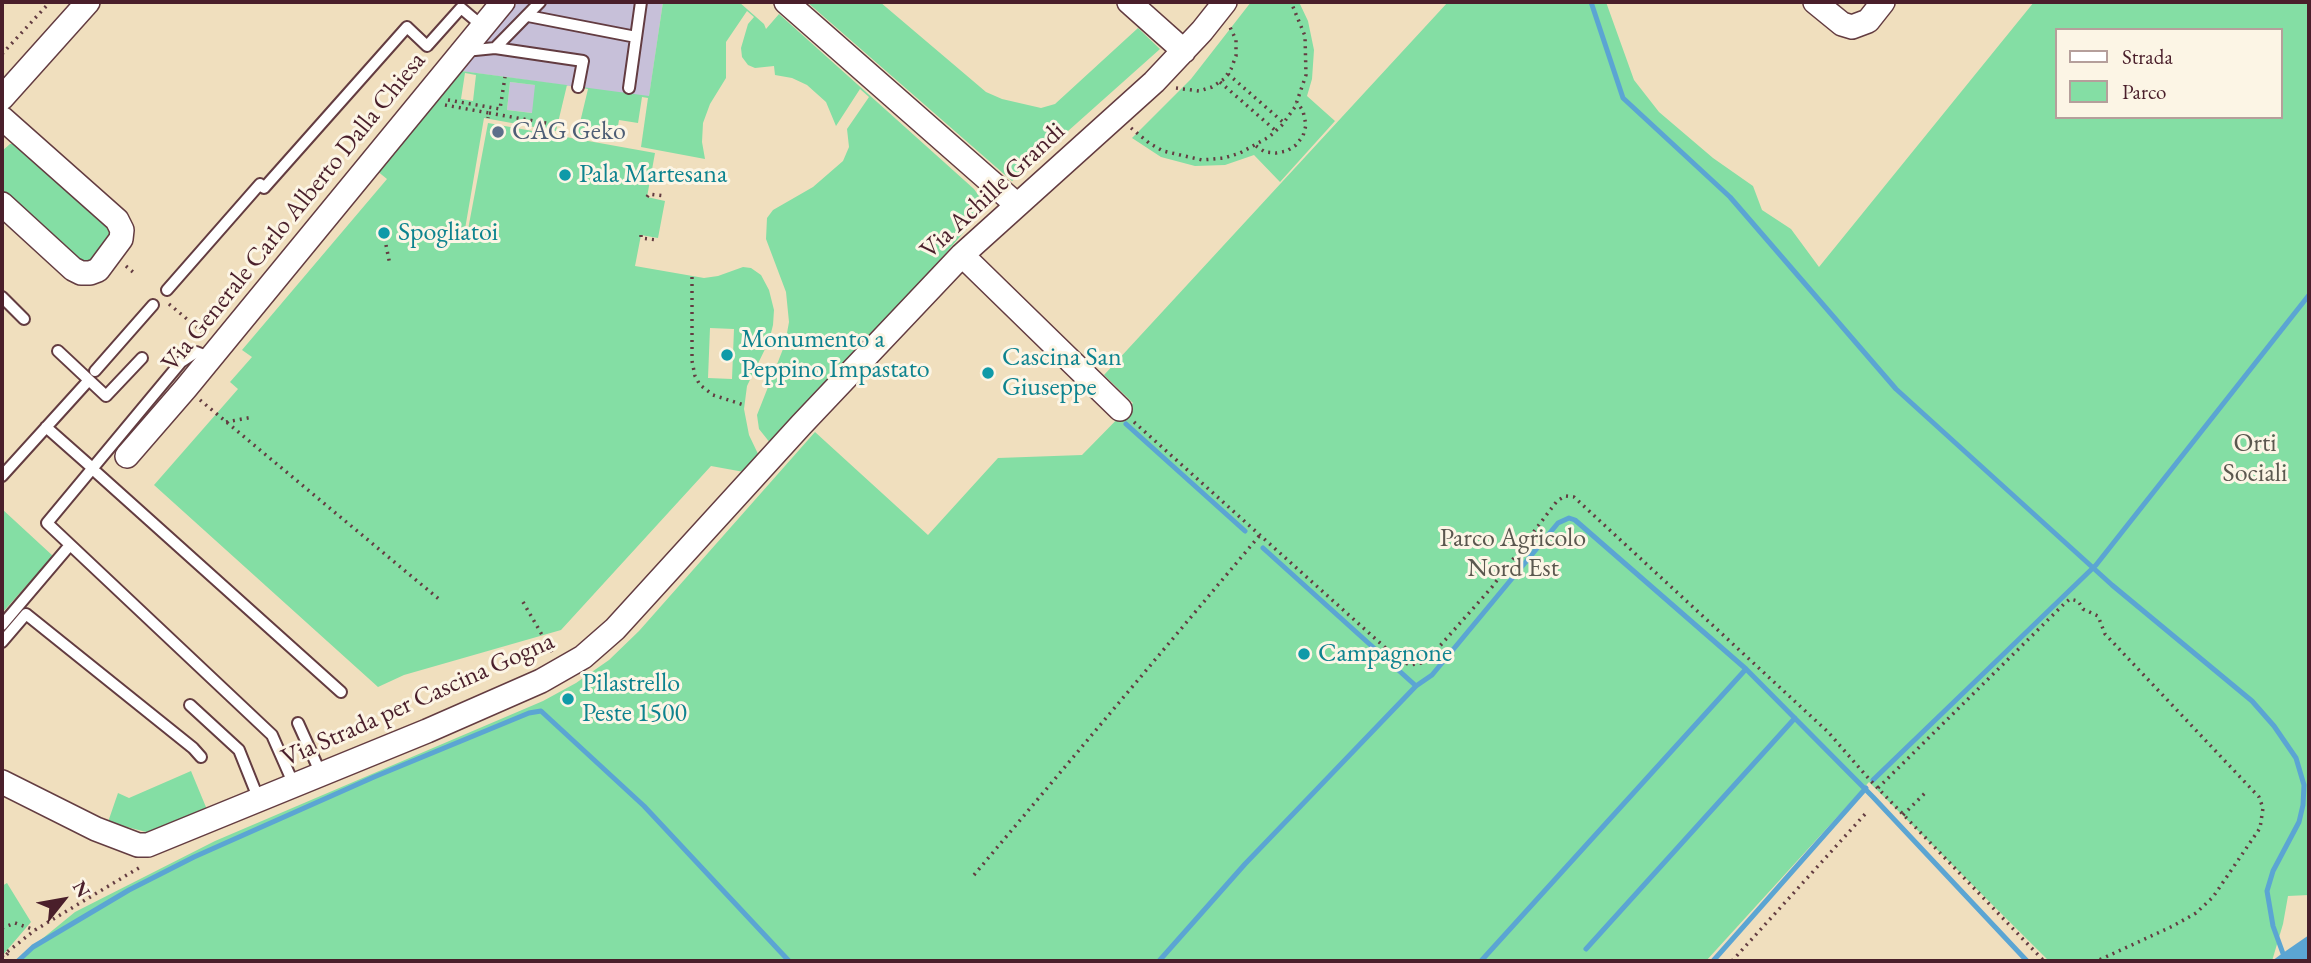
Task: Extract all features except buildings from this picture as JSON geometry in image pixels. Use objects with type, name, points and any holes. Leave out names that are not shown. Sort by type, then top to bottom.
[{"type":"street","points":[[2,98],[88,2]]},
{"type":"street","name":"Via Generale Carlo Alberto Dalla Chiesa","points":[[127,456],[503,2]]},
{"type":"street","points":[[786,2],[1016,204]]},
{"type":"street","points":[[1129,2],[1184,51]]},
{"type":"street","points":[[1815,2],[1842,24],[1852,27],[1868,21],[1883,2]]},
{"type":"street","name":"Via Achille Grandi","points":[[802,425],[962,255],[1154,82],[1226,12]]},
{"type":"street","points":[[2,204],[73,269],[82,273],[98,270],[121,239],[122,230],[117,220],[6,130]]},
{"type":"street","points":[[962,255],[1120,409]]},
{"type":"street","name":"Via Strada per Cascina Gogna","points":[[2,782],[96,829],[145,846],[427,731],[541,681],[583,657],[615,629],[802,425]]},
{"type":"lane","points":[[495,48],[540,2]]},
{"type":"lane","points":[[629,88],[641,2]]},
{"type":"lane","points":[[166,295],[260,184],[264,188],[407,27],[427,46],[461,8],[474,19]]},
{"type":"lane","points":[[528,16],[636,37]]},
{"type":"lane","points":[[462,51],[495,48],[583,61],[578,87]]},
{"type":"lane","points":[[2,297],[24,319]]},
{"type":"lane","points":[[2,476],[153,305]]},
{"type":"lane","points":[[58,351],[92,375],[106,396],[142,358]]},
{"type":"lane","points":[[214,352],[196,352],[181,362],[47,523],[272,734],[294,785]]},
{"type":"lane","points":[[46,427],[341,692]]},
{"type":"lane","points":[[2,625],[70,545]]},
{"type":"lane","points":[[2,642],[26,614],[201,757]]},
{"type":"lane","points":[[190,705],[239,750],[259,800]]},
{"type":"lane","points":[[298,723],[321,774]]},
{"type":"path","points":[[2,54],[50,2]]},
{"type":"path","points":[[1128,124],[1158,148],[1191,159],[1224,158],[1256,146],[1284,123],[1297,102],[1306,75],[1307,47],[1302,25],[1291,2]]},
{"type":"path","points":[[1171,85],[1196,91],[1209,89],[1228,74],[1235,59],[1236,46],[1226,12]]},
{"type":"path","points":[[1228,74],[1284,123]]},
{"type":"path","points":[[505,77],[500,109],[444,99],[444,104],[488,116],[557,125]]},
{"type":"path","points":[[1220,82],[1276,131]]},
{"type":"path","points":[[1256,146],[1269,153],[1280,153],[1299,142],[1306,122],[1297,102]]},
{"type":"path","points":[[647,197],[649,194],[665,196]]},
{"type":"path","points":[[641,235],[642,238],[657,240]]},
{"type":"path","points":[[386,245],[390,265]]},
{"type":"path","points":[[692,276],[695,376],[700,385],[713,395],[744,405]]},
{"type":"path","points":[[166,295],[214,352]]},
{"type":"path","points":[[186,388],[440,600]]},
{"type":"path","points":[[1120,409],[1399,660],[1414,665],[1431,656],[1492,587],[1557,501],[1565,496],[1574,497],[1828,732],[1903,815],[2044,961]]},
{"type":"path","points":[[226,422],[253,417]]},
{"type":"path","points":[[974,875],[1260,535]]},
{"type":"path","points":[[1878,788],[2070,598],[2078,601],[2083,609],[2098,616],[2105,634],[2259,797],[2263,808],[2260,828],[2213,897],[2196,913],[2097,961]]},
{"type":"path","points":[[523,602],[561,670]]},
{"type":"path","points":[[1903,815],[1926,792]]},
{"type":"path","points":[[1732,961],[1867,813]]},
{"type":"path","points":[[2,958],[35,930],[151,860],[157,843]]},
{"type":"path","points":[[2,928],[15,923],[35,930]]},
{"type":"shaded area","points":[[518,2],[663,2],[649,97],[461,71]]},
{"type":"shaded area","points":[[510,82],[536,85],[533,113],[507,110]]},
{"type":"green space","points":[[663,2],[739,2],[764,24],[766,29],[779,14],[974,189],[981,199],[976,218],[915,289],[771,444],[759,429],[757,415],[785,344],[789,322],[786,292],[766,239],[767,218],[773,210],[813,187],[843,161],[849,147],[847,129],[869,97],[860,89],[836,126],[826,102],[807,85],[792,78],[775,75],[774,66],[755,68],[748,65],[742,57],[741,48],[748,24],[754,17],[747,11],[726,42],[726,78],[710,104],[703,123],[705,159],[641,147],[648,98],[642,97],[638,123],[619,120],[615,142],[577,135],[588,89],[568,85],[649,96]]},
{"type":"green space","points":[[807,2],[880,2],[986,92],[1002,99],[1041,108],[1055,104],[1138,28],[1160,49],[1012,181]]},
{"type":"green space","points":[[1251,2],[1299,2],[1308,21],[1314,50],[1312,79],[1307,96],[1335,121],[1280,182],[1254,155],[1225,165],[1195,166],[1161,157],[1132,138],[1191,79]]},
{"type":"green space","name":"Parco Agricolo Nord Est","points":[[1448,2],[1606,2],[1634,80],[1659,112],[1713,158],[1753,186],[1762,210],[1791,229],[1819,267],[2034,2],[2309,2],[2309,895],[2288,896],[2272,961],[2049,961],[1869,782],[1706,961],[15,961],[75,912],[215,841],[543,701],[576,683],[609,660],[639,631],[815,432],[928,535],[998,458],[1082,455],[1133,403],[1104,375]]},
{"type":"green space","points":[[454,70],[567,85],[556,131],[484,118],[464,235],[467,235],[488,123],[655,153],[647,197],[665,201],[658,238],[641,235],[635,266],[704,278],[743,267],[751,268],[761,275],[769,290],[774,310],[773,325],[769,341],[747,386],[744,409],[749,435],[759,456],[744,472],[711,466],[561,630],[404,675],[378,687],[154,485],[238,389],[230,382],[252,357],[242,350],[387,179],[371,166]],"holes":[[[465,73],[476,75],[473,101],[461,99]],[[510,82],[535,85],[532,113],[507,110]],[[710,328],[734,329],[732,379],[708,378]]]},
{"type":"green space","points":[[10,144],[17,144],[113,227],[98,263],[81,264],[2,193],[2,151]]},
{"type":"green space","points":[[2,509],[53,556],[2,613]]},
{"type":"green space","points":[[191,771],[208,812],[150,833],[108,822],[118,793],[129,798]]},
{"type":"green space","points":[[7,883],[31,922],[2,956],[2,886]]},
{"type":"water","points":[[2309,935],[2309,961],[2272,961],[2280,955]]},
{"type":"waterway","points":[[1591,2],[1623,98],[1730,197],[1896,389],[2112,585],[2252,701],[2274,726],[2296,758],[2304,785],[2299,822],[2273,871],[2267,891],[2273,926],[2285,959]]},
{"type":"waterway","points":[[1873,780],[2096,565],[2309,295]]},
{"type":"waterway","points":[[1126,424],[1245,531]]},
{"type":"waterway","points":[[1159,961],[1245,864],[1416,686],[1432,675],[1558,523],[1569,518],[1575,520],[1746,669],[1873,797],[2027,961]]},
{"type":"waterway","points":[[1263,548],[1416,686]]},
{"type":"waterway","points":[[1481,961],[1746,669]]},
{"type":"waterway","points":[[18,961],[33,947],[129,890],[194,857],[374,777],[529,713],[541,711],[644,806],[789,961]]},
{"type":"waterway","points":[[1586,949],[1795,718]]},
{"type":"waterway","points":[[1713,961],[1866,788]]},
{"type":"place","name":"CAG Geko","points":[[498,132]]},
{"type":"place","name":"Pala Martesana","points":[[565,175]]},
{"type":"place","name":"Spogliatoi","points":[[384,233]]},
{"type":"place","name":"Monumento a Peppino Impastato","points":[[727,355]]},
{"type":"place","name":"Cascina San Giuseppe","points":[[988,373]]},
{"type":"place","name":"Campagnone","points":[[1304,654]]},
{"type":"place","name":"Pilastrello Peste 1500","points":[[568,699]]},
{"type":"park label","name":"Orti Sociali","points":[[2255,459]]}]
